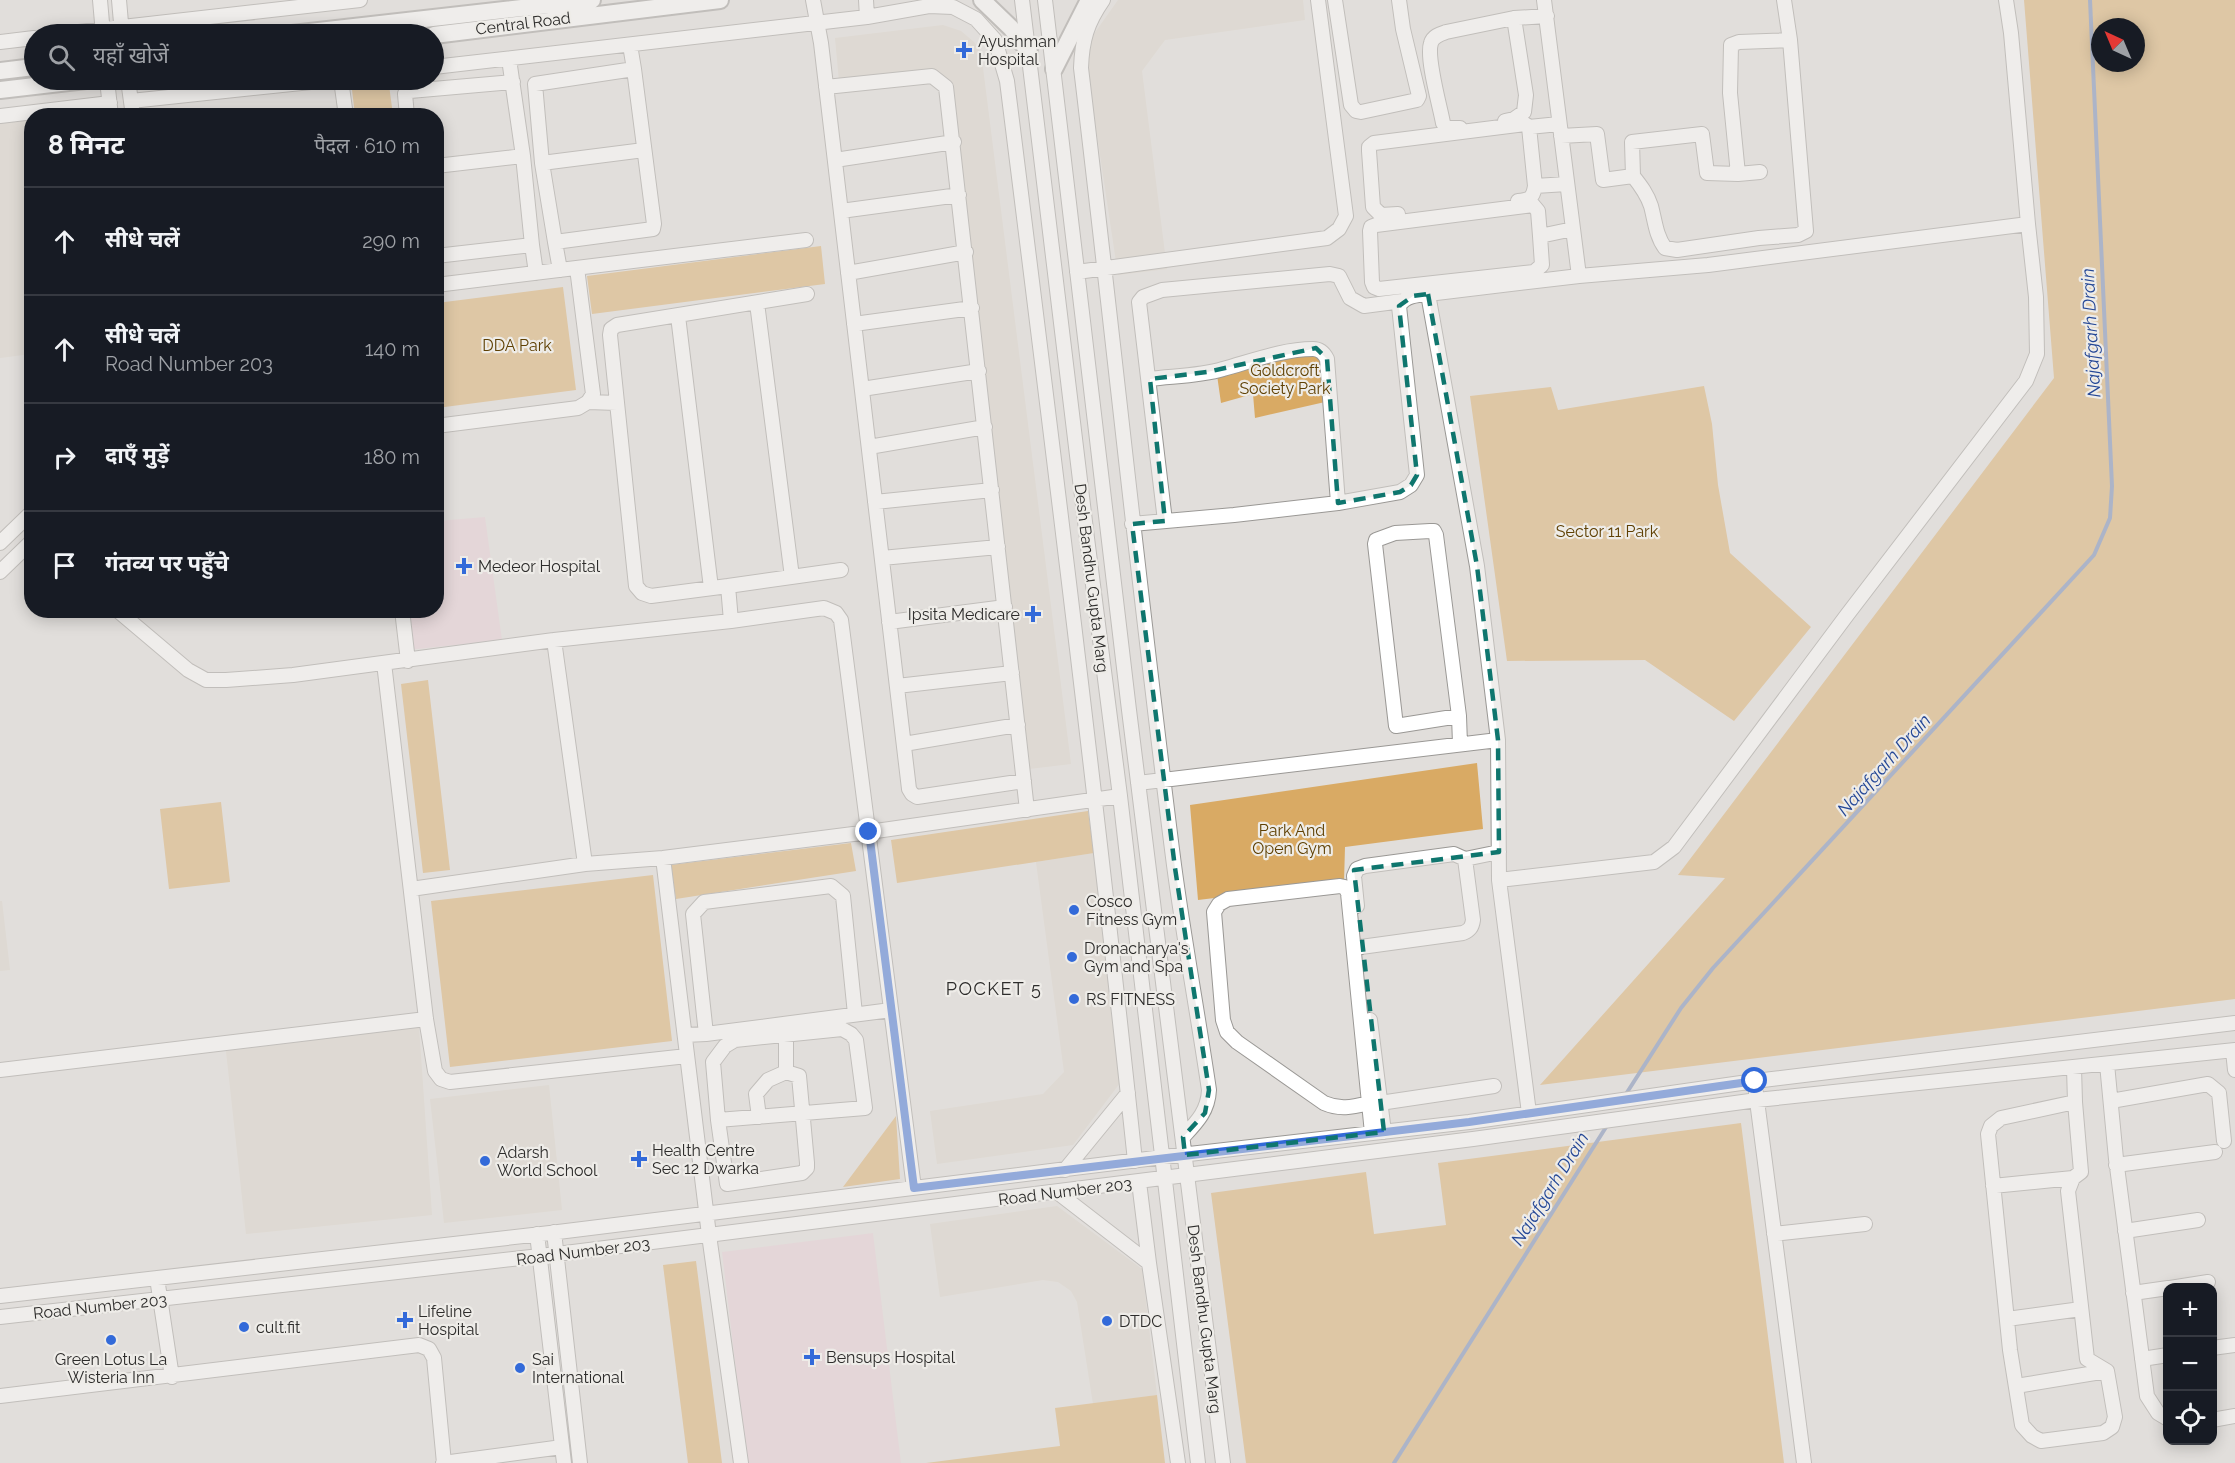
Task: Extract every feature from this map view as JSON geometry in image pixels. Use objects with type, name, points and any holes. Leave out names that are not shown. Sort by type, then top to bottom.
[{"type":"main road","name":"Central Road","points":[[369,24],[524,4],[592,0]]},
{"type":"main road","name":"Central Road","points":[[444,34],[720,0]]},
{"type":"main road","points":[[982,0],[1011,28],[1029,52]]},
{"type":"main road","points":[[1054,69],[1089,0]]},
{"type":"main road","points":[[0,71],[24,68]]},
{"type":"main road","points":[[0,90],[24,87]]},
{"type":"street","points":[[100,0],[102,24]]},
{"type":"street","points":[[119,0],[121,24]]},
{"type":"street","points":[[176,24],[360,0]]},
{"type":"street","points":[[813,0],[818,23],[835,160],[909,789],[917,797],[1024,781]]},
{"type":"street","points":[[866,0],[867,17]]},
{"type":"street","name":"Desh Bandhu Gupta Marg","points":[[1022,0],[1120,796],[1198,1463]]},
{"type":"street","name":"Desh Bandhu Gupta Marg","points":[[1045,0],[1138,783],[1223,1463]]},
{"type":"street","points":[[1103,0],[1093,15],[1082,42],[1081,68],[1132,524],[1175,868],[1209,1090],[1209,1102],[1205,1113],[1183,1137]]},
{"type":"street","points":[[1077,272],[1328,238],[1339,229],[1346,216],[1318,0]]},
{"type":"street","points":[[1335,0],[1351,105],[1356,111],[1361,112],[1417,100],[1419,96],[1399,0]]},
{"type":"street","points":[[1544,0],[1579,276]]},
{"type":"street","points":[[1760,172],[1707,173],[1702,134],[1632,142],[1633,176],[1644,189],[1651,205],[1659,240],[1665,249],[1677,250],[1797,235],[1806,231],[1790,40],[1784,0]]},
{"type":"street","points":[[1499,880],[1654,862],[1674,847],[1846,615],[2026,381],[2037,354],[2036,297],[2006,0]]},
{"type":"street","points":[[444,67],[867,17],[929,6],[952,7],[976,19],[995,40],[1007,81],[1062,519],[1135,1161]]},
{"type":"street","points":[[1514,18],[1526,95],[1524,112],[1514,119],[1446,128],[1443,123],[1431,62],[1430,43],[1435,36],[1514,18],[1546,16]]},
{"type":"street","points":[[0,42],[24,39]]},
{"type":"street","points":[[1738,174],[1730,93],[1731,45],[1739,42],[1790,40]]},
{"type":"street","points":[[555,242],[653,229],[630,45]]},
{"type":"street","points":[[509,59],[524,156],[536,273]]},
{"type":"street","points":[[560,270],[542,163],[535,84],[634,69]]},
{"type":"street","points":[[826,87],[932,76],[946,87],[954,142],[1027,810]]},
{"type":"street","points":[[444,89],[513,82]]},
{"type":"street","points":[[108,90],[110,108]]},
{"type":"street","points":[[129,90],[132,108],[259,90]]},
{"type":"street","points":[[342,90],[345,108]]},
{"type":"street","points":[[406,108],[405,94],[431,90]]},
{"type":"street","points":[[0,116],[24,114]]},
{"type":"street","points":[[1529,127],[1535,186],[1532,197],[1528,200],[1381,215],[1373,207],[1369,147],[1374,143],[1522,123],[1529,127],[1597,134],[1603,180],[1633,176]]},
{"type":"street","points":[[835,160],[954,142]]},
{"type":"street","points":[[542,163],[644,150]]},
{"type":"street","points":[[444,165],[524,156]]},
{"type":"street","points":[[1535,186],[1567,184]]},
{"type":"street","points":[[841,211],[959,195]]},
{"type":"street","points":[[1533,204],[1538,211],[1540,236],[1542,265],[1534,272],[1379,289],[1374,287],[1372,282],[1370,231],[1371,227],[1376,225],[1533,204]]},
{"type":"street","points":[[1165,521],[1150,379],[1139,302],[1143,297],[1162,290],[1330,274],[1339,276],[1350,298],[1364,306],[1402,301],[1413,296],[1428,294],[1579,276],[1708,265],[2028,224]]},
{"type":"street","points":[[1540,236],[1573,229]]},
{"type":"street","points":[[444,284],[806,240]]},
{"type":"street","points":[[444,255],[532,245]]},
{"type":"street","points":[[848,273],[966,252]]},
{"type":"street","points":[[444,425],[578,408],[588,402],[593,394],[577,268]]},
{"type":"street","points":[[807,294],[617,325],[611,329],[636,586],[642,593],[651,596],[841,570]]},
{"type":"street","points":[[1428,294],[1477,566],[1498,740],[1499,880],[1529,1113]]},
{"type":"street","points":[[1132,524],[1234,515],[1338,502],[1400,492],[1411,485],[1417,475],[1399,306],[1402,301]]},
{"type":"street","points":[[757,303],[792,577]]},
{"type":"street","points":[[854,324],[972,308]]},
{"type":"street","points":[[678,315],[711,588]]},
{"type":"street","points":[[1150,379],[1208,372],[1255,359],[1316,348],[1323,352],[1327,359],[1338,502]]},
{"type":"street","points":[[862,389],[979,371]]},
{"type":"street","points":[[588,402],[617,403]]},
{"type":"street","points":[[869,447],[985,427]]},
{"type":"street","points":[[875,502],[992,490]]},
{"type":"street","points":[[0,543],[24,520]]},
{"type":"street","points":[[16,527],[24,534]]},
{"type":"street","points":[[1459,716],[1399,726],[1395,723],[1376,540],[1395,533],[1434,531],[1436,535],[1459,716],[1460,744]]},
{"type":"street","points":[[882,558],[998,547]]},
{"type":"street","points":[[0,572],[24,548]]},
{"type":"street","points":[[728,586],[731,621]]},
{"type":"street","points":[[889,622],[1005,607]]},
{"type":"street","points":[[126,618],[188,670],[206,680],[226,680],[293,675],[554,640],[731,621],[824,608],[836,613],[841,620],[914,1188]]},
{"type":"street","points":[[403,618],[408,661]]},
{"type":"street","points":[[554,640],[585,864]]},
{"type":"street","points":[[384,663],[426,1019],[435,1071],[441,1079],[450,1082],[687,1056]]},
{"type":"street","points":[[897,686],[1012,673]]},
{"type":"street","points":[[904,744],[1018,725]]},
{"type":"street","points":[[1138,783],[1498,740]]},
{"type":"street","points":[[411,889],[585,864],[663,858],[869,832],[1120,796]]},
{"type":"street","points":[[1374,1103],[1354,876],[1358,869],[1365,866],[1454,854],[1465,859],[1499,852]]},
{"type":"street","points":[[663,858],[709,1235],[741,1463]]},
{"type":"street","points":[[1361,946],[1469,931],[1473,920],[1465,859]]},
{"type":"street","points":[[706,1034],[693,914],[704,902],[831,886],[843,896],[855,1014]]},
{"type":"street","points":[[1378,1132],[1374,1103],[1348,892],[1345,887],[1228,899],[1219,904],[1214,912],[1223,1020],[1227,1032],[1237,1042],[1324,1103],[1345,1108],[1374,1103],[1494,1086]]},
{"type":"street","points":[[685,1035],[891,1010]]},
{"type":"street","points":[[0,1070],[426,1019]]},
{"type":"street","name":"Road Number 203","points":[[0,1296],[554,1232],[1378,1132],[1755,1081],[2235,1023]]},
{"type":"street","points":[[718,1120],[865,1108],[856,1040],[852,1034],[842,1029],[735,1040],[719,1053],[713,1062],[712,1070],[718,1120],[730,1210]]},
{"type":"street","points":[[786,1036],[786,1072]]},
{"type":"street","points":[[2234,1051],[2235,1070]]},
{"type":"street","name":"Road Number 203","points":[[0,1317],[540,1256],[1139,1182],[1757,1100],[2234,1051]]},
{"type":"street","points":[[2107,1064],[2116,1165],[2147,1396],[2158,1413],[2163,1416]]},
{"type":"street","points":[[2074,1068],[2080,1172],[2073,1178],[2068,1191],[2081,1310],[2087,1359],[2107,1371],[2115,1417],[2112,1427],[2103,1433],[2041,1441],[2032,1436],[2022,1425],[2007,1319],[1988,1134],[1991,1126],[2001,1118],[2075,1102]]},
{"type":"street","points":[[727,1184],[802,1173],[807,1168],[799,1076],[786,1072],[768,1080],[756,1094],[759,1117]]},
{"type":"street","points":[[1755,1081],[1804,1463]]},
{"type":"street","points":[[2111,1101],[2208,1084],[2220,1093],[2220,1146],[2116,1165]]},
{"type":"street","points":[[1065,1170],[1128,1093]]},
{"type":"street","points":[[1993,1186],[2073,1178]]},
{"type":"street","points":[[1139,1182],[1178,1463]]},
{"type":"street","points":[[1057,1192],[1149,1263]]},
{"type":"street","points":[[2125,1231],[2198,1220]]},
{"type":"street","points":[[1774,1234],[1865,1224]]},
{"type":"street","points":[[554,1232],[580,1463]]},
{"type":"street","points":[[537,1234],[564,1463]]},
{"type":"street","points":[[158,1278],[172,1377]]},
{"type":"street","points":[[2202,1283],[2208,1282]]},
{"type":"street","points":[[2133,1293],[2163,1289]]},
{"type":"street","points":[[2007,1319],[2081,1310]]},
{"type":"street","points":[[0,1396],[172,1377],[419,1345],[429,1349],[434,1358],[444,1463],[562,1447]]},
{"type":"street","points":[[2217,1348],[2235,1346]]},
{"type":"street","points":[[2142,1359],[2163,1356]]},
{"type":"street","points":[[2016,1386],[2107,1371]]},
{"type":"street","points":[[2217,1419],[2235,1416]]},
{"type":"highlighted area","points":[[1428,294],[1477,566],[1498,740],[1499,852],[1354,870],[1384,1132],[1185,1155],[1183,1137],[1205,1113],[1209,1090],[1175,868],[1132,524],[1165,521],[1150,379],[1207,372],[1316,348],[1327,359],[1338,503],[1400,492],[1411,485],[1417,475],[1399,306],[1413,296]]},
{"type":"shaded area","points":[[1118,0],[1303,0],[1305,20],[1165,40],[1142,71],[1167,269],[1118,275],[1084,48]]},
{"type":"shaded area","points":[[943,25],[961,31],[974,42],[981,52],[1071,764],[1029,769],[951,87],[929,72],[839,81],[835,38]]},
{"type":"shaded area","points":[[24,119],[24,355],[0,358],[0,121]]},
{"type":"shaded area","name":"Medeor Hospital","points":[[485,517],[502,640],[408,650],[404,618],[444,618],[444,520]]},
{"type":"shaded area","points":[[1094,853],[1120,1083],[1073,1145],[937,1164],[930,1111],[1043,1094],[1064,1072],[1036,862]]},
{"type":"shaded area","points":[[0,901],[2,901],[10,970],[0,971]]},
{"type":"shaded area","points":[[419,1027],[432,1215],[246,1234],[226,1051]]},
{"type":"shaded area","points":[[549,1085],[562,1210],[444,1223],[430,1099]]},
{"type":"shaded area","points":[[1057,1206],[1142,1269],[1157,1395],[1093,1404],[1077,1302],[1071,1291],[1058,1282],[1043,1280],[940,1297],[930,1224]]},
{"type":"shaded area","name":"Bensups Hospital","points":[[873,1233],[901,1463],[747,1463],[722,1252]]},
{"type":"green space","points":[[2024,0],[2235,0],[2235,999],[1540,1085],[1725,878],[1678,875],[2054,378]]},
{"type":"green space","points":[[352,90],[390,90],[392,108],[354,108]]},
{"type":"green space","points":[[821,246],[825,284],[592,314],[587,276]]},
{"type":"green space","name":"DDA Park","points":[[563,287],[576,390],[444,407],[444,302]]},
{"type":"green space","name":"Goldcroft Society Park","points":[[1321,343],[1325,402],[1255,418],[1253,394],[1221,403],[1216,368],[1259,352]]},
{"type":"green space","name":"Sector 11 Park","points":[[1704,386],[1712,424],[1718,485],[1730,553],[1811,627],[1734,721],[1645,660],[1507,661],[1470,396],[1551,387],[1558,410]]},
{"type":"green space","points":[[428,680],[450,870],[423,873],[401,684]]},
{"type":"green space","name":"Park And Open Gym","points":[[1477,763],[1483,829],[1345,847],[1344,882],[1198,900],[1190,805]]},
{"type":"green space","points":[[221,802],[230,882],[169,889],[160,809]]},
{"type":"green space","points":[[1088,811],[1094,853],[897,883],[891,840]]},
{"type":"green space","points":[[851,843],[856,871],[676,899],[670,865]]},
{"type":"green space","points":[[653,875],[672,1041],[450,1067],[431,901]]},
{"type":"green space","points":[[896,1116],[900,1179],[843,1187]]},
{"type":"green space","points":[[1741,1123],[1784,1463],[1246,1463],[1211,1193],[1366,1172],[1374,1234],[1446,1225],[1438,1163]]},
{"type":"green space","points":[[696,1261],[722,1463],[688,1463],[663,1265]]},
{"type":"green space","points":[[1157,1395],[1165,1463],[926,1463],[1060,1446],[1055,1408]]},
{"type":"waterway","name":"Najafgarh Drain","points":[[1626,1094],[1681,1008],[1713,968],[2094,555],[2110,518],[2112,486],[2090,0]]},
{"type":"waterway","name":"Najafgarh Drain","points":[[1394,1463],[1608,1124]]},
{"type":"place","name":"Ayushman Hospital","points":[[964,50]]},
{"type":"place","name":"Medeor Hospital","points":[[464,566]]},
{"type":"place","name":"Ipsita Medicare","points":[[1033,614]]},
{"type":"place","name":"Cosco Fitness Gym","points":[[1074,910]]},
{"type":"place","name":"Dronacharya's Gym and Spa","points":[[1072,957]]},
{"type":"place","name":"RS FITNESS","points":[[1074,999]]},
{"type":"place","name":"Health Centre Sec 12 Dwarka","points":[[639,1159]]},
{"type":"place","name":"Adarsh World School","points":[[485,1161]]},
{"type":"place","name":"Lifeline Hospital","points":[[405,1320]]},
{"type":"place","name":"DTDC","points":[[1107,1321]]},
{"type":"place","name":"cult.fit","points":[[244,1327]]},
{"type":"place","name":"Green Lotus La Wisteria Inn","points":[[111,1340]]},
{"type":"place","name":"Bensups Hospital","points":[[812,1357]]},
{"type":"place","name":"Sai International","points":[[520,1368]]},
{"type":"district","name":"POCKET 5","points":[[994,989]]},
{"type":"route","points":[[869,832],[914,1188],[1469,1122],[1755,1081]]}]
